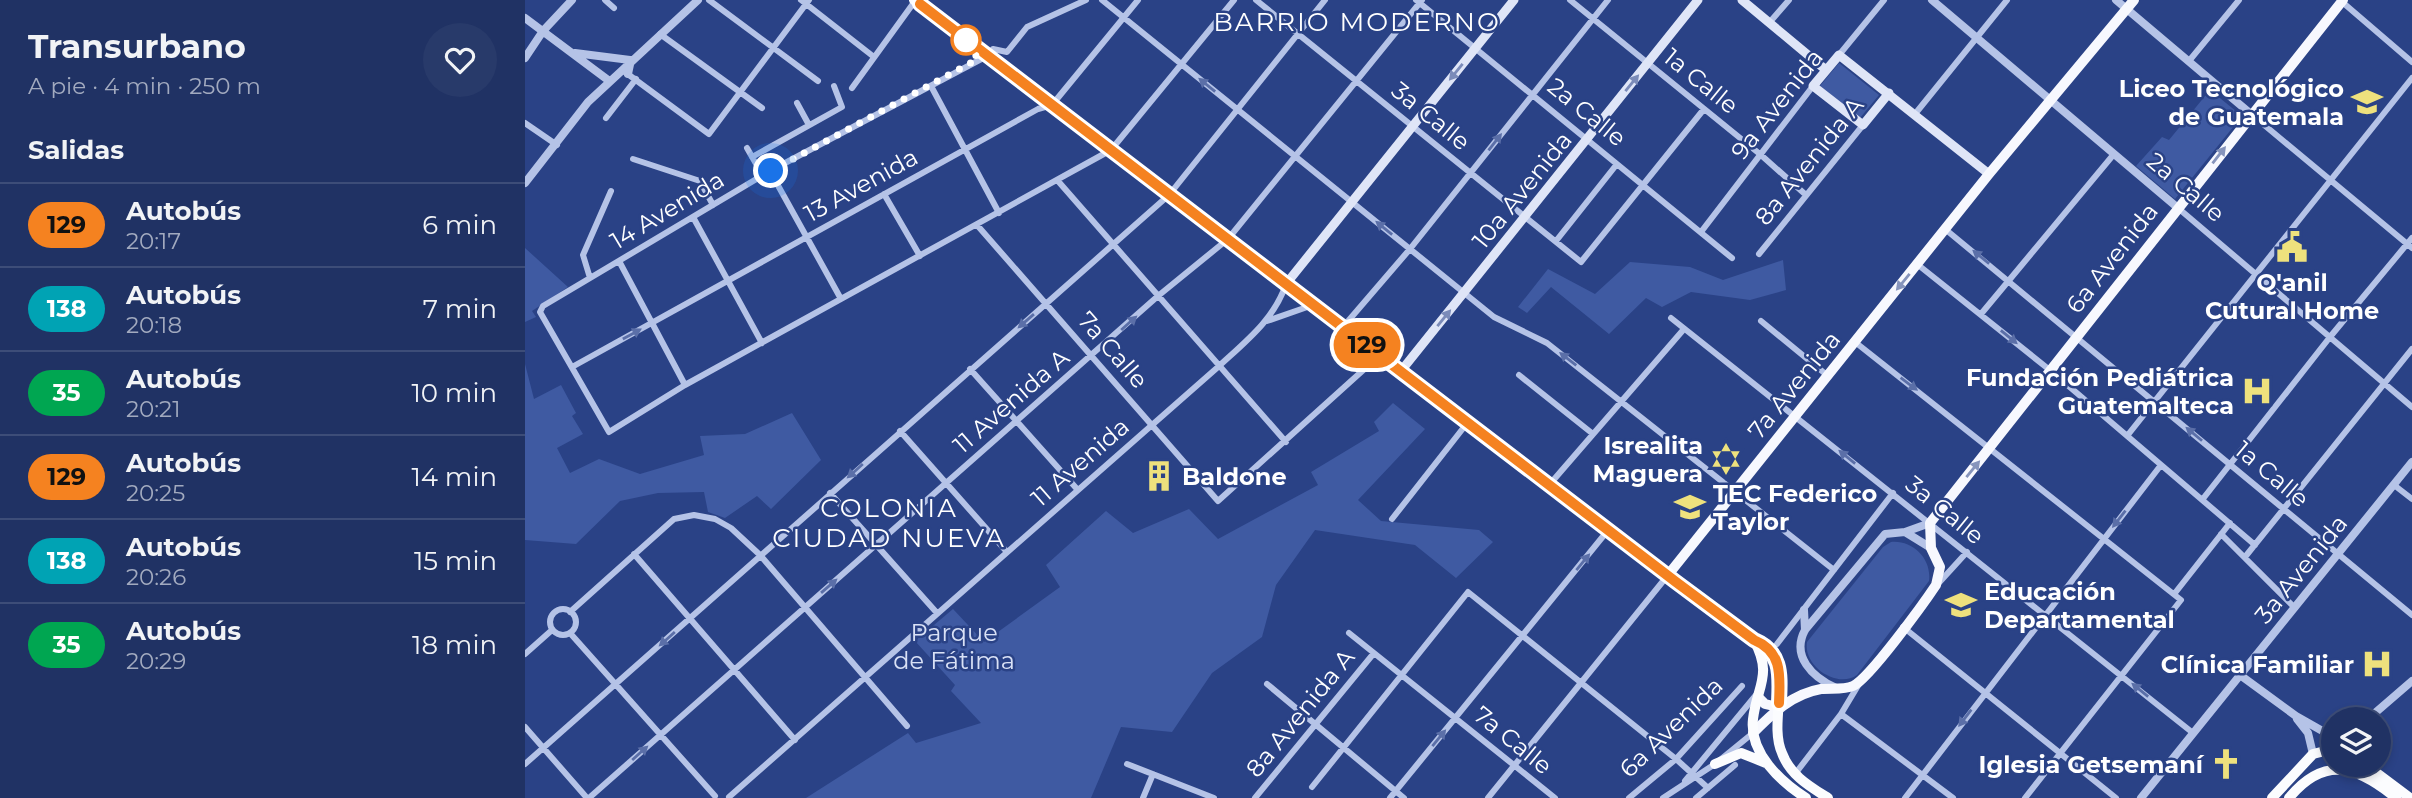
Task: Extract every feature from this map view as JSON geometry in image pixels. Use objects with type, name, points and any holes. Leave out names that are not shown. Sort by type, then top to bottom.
[{"type":"highway","points":[[918,1],[1668,575],[1754,640],[1765,645],[1776,657],[1779,746],[1795,774],[1828,798]]},
{"type":"highway","points":[[1754,640],[1765,667],[1753,718],[1753,733],[1760,752],[1769,765],[1806,798]]},
{"type":"highway","points":[[1760,693],[1773,685],[1779,701]]},
{"type":"highway","points":[[2272,798],[2313,754],[2321,752]]},
{"type":"highway","points":[[1715,764],[1725,758],[1743,754],[1769,765]]},
{"type":"highway","points":[[2289,798],[2312,776],[2321,774]]},
{"type":"highway","points":[[2370,777],[2396,798]]},
{"type":"highway","points":[[2382,777],[2410,798]]},
{"type":"main road","name":"11 Avenida","points":[[1286,284],[1514,0]]},
{"type":"main road","name":"10a Avenida","points":[[1401,371],[1698,0]]},
{"type":"main road","points":[[1742,0],[1826,70]]},
{"type":"main road","name":"7a Avenida","points":[[1668,575],[1989,174],[2134,0]]},
{"type":"main road","name":"6a Avenida","points":[[1930,523],[2342,1]]},
{"type":"main road","points":[[1839,55],[1989,174]]},
{"type":"main road","name":"9a Avenida","points":[[1813,86],[1839,55]]},
{"type":"main road","points":[[1813,86],[1863,125]]},
{"type":"main road","name":"8a Avenida A","points":[[1863,125],[1889,93]]},
{"type":"main road","points":[[1753,733],[1779,701],[1806,693],[1851,687],[1861,680],[1934,588],[1940,568],[1931,548],[1930,523]]},
{"type":"main road","name":"6a Avenida","points":[[1760,693],[1765,704],[1779,701]]},
{"type":"street","points":[[525,58],[543,31],[572,0]]},
{"type":"street","points":[[605,0],[614,8]]},
{"type":"street","points":[[606,118],[628,74],[632,59],[698,0]]},
{"type":"street","points":[[709,0],[818,81]]},
{"type":"street","name":"14 Avenida","points":[[572,367],[540,308],[771,171],[931,86],[993,49],[1007,52],[1027,27],[1086,0]]},
{"type":"street","points":[[1102,0],[1502,323],[1547,343],[1834,570]]},
{"type":"street","name":"13 Avenida","points":[[572,367],[1038,108],[1052,105],[1137,0]]},
{"type":"street","points":[[572,367],[609,432],[685,385],[1111,150],[1234,0]]},
{"type":"street","name":"3a Calle","points":[[1256,0],[1581,262],[1643,185]]},
{"type":"street","points":[[525,764],[1169,195],[1325,0]]},
{"type":"street","name":"1a Calle","points":[[1570,0],[1761,155],[1806,195]]},
{"type":"street","points":[[1343,327],[1410,249],[1608,0]]},
{"type":"street","points":[[1769,23],[1789,0]]},
{"type":"street","name":"9a Avenida","points":[[1839,55],[1884,0]]},
{"type":"street","name":"2a Calle","points":[[1932,0],[2412,407]]},
{"type":"street","points":[[1915,114],[2007,0]]},
{"type":"street","points":[[2116,0],[2410,244],[2330,337],[2202,500]]},
{"type":"street","points":[[2189,61],[2239,0]]},
{"type":"street","points":[[628,74],[709,134],[805,1],[874,57]]},
{"type":"street","points":[[852,88],[918,1]]},
{"type":"street","name":"2a Calle","points":[[1419,1],[1733,258]]},
{"type":"street","name":"11 Avenida A","points":[[588,798],[1158,296],[1228,239],[1419,1]]},
{"type":"street","points":[[2342,1],[2412,62]]},
{"type":"street","points":[[525,18],[608,80]]},
{"type":"street","points":[[660,34],[762,108]]},
{"type":"street","points":[[575,53],[632,59]]},
{"type":"street","points":[[525,183],[608,80],[628,74]]},
{"type":"street","points":[[2127,436],[2412,78]]},
{"type":"street","points":[[752,157],[842,107],[834,86]]},
{"type":"street","points":[[931,86],[999,213]]},
{"type":"street","name":"9a Avenida","points":[[1701,232],[1813,86]]},
{"type":"street","points":[[797,103],[809,125]]},
{"type":"street","points":[[1643,185],[1704,109]]},
{"type":"street","points":[[525,123],[557,145]]},
{"type":"street","name":"8a Avenida A","points":[[1759,254],[1863,125]]},
{"type":"street","points":[[747,148],[763,176]]},
{"type":"street","points":[[1981,314],[2114,154]]},
{"type":"street","points":[[633,159],[700,181],[713,205]]},
{"type":"street","points":[[1556,242],[1618,164]]},
{"type":"street","points":[[771,171],[841,299]]},
{"type":"street","points":[[1058,181],[1286,442],[1380,355]]},
{"type":"street","points":[[590,278],[583,255],[611,191]]},
{"type":"street","points":[[884,194],[920,256]]},
{"type":"street","points":[[693,217],[762,343]]},
{"type":"street","name":"7a Calle","points":[[977,225],[1218,501],[1286,442]]},
{"type":"street","name":"1a Calle","points":[[1945,229],[2412,615]]},
{"type":"street","points":[[619,261],[685,385]]},
{"type":"street","points":[[1917,264],[2051,371],[2255,545]]},
{"type":"street","name":"11 Avenida","points":[[730,797],[1218,367],[1265,322],[1280,300],[1286,284]]},
{"type":"street","name":"11 Avenida","points":[[1265,322],[1313,304]]},
{"type":"street","name":"3a Calle","points":[[1671,318],[2193,733]]},
{"type":"street","points":[[1761,321],[1828,376]]},
{"type":"street","points":[[1550,484],[1684,329]]},
{"type":"street","points":[[1854,342],[2175,593],[2180,603],[2025,798]]},
{"type":"street","points":[[2245,557],[2412,349]]},
{"type":"street","points":[[971,369],[1077,489]]},
{"type":"street","points":[[1519,375],[1593,434]]},
{"type":"street","points":[[1392,519],[1468,422]]},
{"type":"street","points":[[900,431],[1007,552]]},
{"type":"street","name":"3a Avenida","points":[[2141,798],[2412,462]]},
{"type":"street","points":[[1905,798],[2161,465]]},
{"type":"street","points":[[2394,485],[2412,499]]},
{"type":"street","points":[[830,493],[937,613]]},
{"type":"street","points":[[1777,644],[1893,493]]},
{"type":"street","points":[[571,633],[560,635],[552,630],[550,618],[555,612],[570,612],[674,519],[694,515],[715,519],[731,528],[760,555],[907,726]]},
{"type":"street","points":[[1836,688],[1814,675],[1802,659],[1799,647],[1805,630],[1880,538],[1889,533],[1905,532],[1930,523]]},
{"type":"street","points":[[2175,593],[2230,523]]},
{"type":"street","points":[[1389,798],[1609,530]]},
{"type":"street","points":[[1905,532],[1931,548]]},
{"type":"street","points":[[2221,534],[2295,608]]},
{"type":"street","points":[[1934,588],[1966,552]]},
{"type":"street","points":[[634,554],[795,740]]},
{"type":"street","name":"7a Avenida","points":[[1488,798],[1668,575]]},
{"type":"street","points":[[1312,787],[1468,592],[1691,771],[1708,788]]},
{"type":"street","points":[[1804,610],[1805,630]]},
{"type":"street","points":[[570,612],[576,622],[571,633]]},
{"type":"street","points":[[1903,627],[2116,798]]},
{"type":"street","points":[[525,654],[552,630]]},
{"type":"street","points":[[571,633],[662,733],[714,797],[724,793],[730,797]]},
{"type":"street","name":"7a Calle","points":[[1349,633],[1555,798]]},
{"type":"street","name":"8a Avenida A","points":[[1255,798],[1374,653]]},
{"type":"street","points":[[2240,675],[2296,716],[2321,730]]},
{"type":"street","points":[[1795,774],[1841,714],[1861,680]]},
{"type":"street","points":[[2382,707],[2412,681]]},
{"type":"street","points":[[1266,684],[1404,798]]},
{"type":"street","name":"6a Avenida","points":[[1629,798],[1676,759],[1742,686]]},
{"type":"street","points":[[1685,781],[1760,693]]},
{"type":"street","points":[[1841,714],[1953,798]]},
{"type":"street","points":[[2296,716],[2308,733],[2313,754]]},
{"type":"street","points":[[525,727],[588,798]]},
{"type":"street","points":[[1663,798],[1685,781],[1697,777],[1715,764],[1753,733]]},
{"type":"street","points":[[1696,798],[1734,766],[1725,758]]},
{"type":"street","points":[[1127,764],[1214,798]]},
{"type":"street","points":[[1143,798],[1153,774]]},
{"type":"street","points":[[2278,798],[2287,782]]},
{"type":"green space","points":[[1839,63],[1879,95],[1860,118],[1820,86]]},
{"type":"green space","points":[[2210,90],[2242,116],[2175,199],[2136,166],[2162,137],[2169,140]]},
{"type":"green space","points":[[525,248],[568,287],[532,311],[536,317],[525,322]]},
{"type":"green space","points":[[1783,260],[1786,290],[1750,300],[1691,292],[1662,307],[1646,298],[1609,334],[1551,287],[1527,313],[1518,307],[1548,269],[1595,294],[1630,262],[1690,267],[1723,280]]},
{"type":"green space","points":[[525,364],[534,399],[561,385],[576,413],[572,416],[583,434],[557,448],[570,473],[599,459],[640,474],[704,455],[700,436],[745,434],[792,413],[821,460],[771,509],[757,496],[725,518],[708,512],[704,492],[658,493],[620,501],[576,544],[525,540]]},
{"type":"green space","name":"Parque de Fátima","points":[[1393,403],[1425,429],[1358,500],[1381,521],[1479,530],[1493,542],[1456,578],[1415,545],[1315,530],[1276,585],[1262,637],[1212,673],[1172,732],[1121,727],[1091,798],[806,798],[908,733],[916,743],[981,723],[951,691],[955,685],[915,641],[953,609],[984,642],[1060,587],[1046,565],[1106,511],[1133,533],[1189,509],[1218,539],[1318,485],[1311,472],[1379,431],[1374,422]]},
{"type":"green space","points":[[1891,542],[1907,544],[1919,552],[1927,565],[1929,581],[1857,675],[1849,679],[1831,677],[1816,667],[1810,659],[1807,642],[1883,547]]},
{"type":"bus line","name":"129","points":[[920,4],[1676,582],[1754,640],[1765,645],[1778,661],[1779,703]]},
{"type":"place","name":"Liceo Tecnológico de Guatemala","points":[[2367,102]]},
{"type":"place","name":"Q'anil Cutural Home","points":[[2292,247]]},
{"type":"place","name":"Fundación Pediátrica Guatemalteca","points":[[2257,391]]},
{"type":"place","name":"Isrealita Maguera","points":[[1726,459]]},
{"type":"place","name":"Baldone","points":[[1159,476]]},
{"type":"place","name":"TEC Federico Taylor","points":[[1690,507]]},
{"type":"place","name":"Educación Departamental","points":[[1961,605]]},
{"type":"place","name":"Clínica Familiar","points":[[2377,664]]},
{"type":"place","name":"Iglesia Getsemaní","points":[[2226,764]]},
{"type":"district","name":"BARRIO MODERNO","points":[[1357,22]]},
{"type":"district","name":"COLONIA CIUDAD NUEVA","points":[[889,523]]},
{"type":"route","points":[[771,171],[978,59],[966,40]]}]
